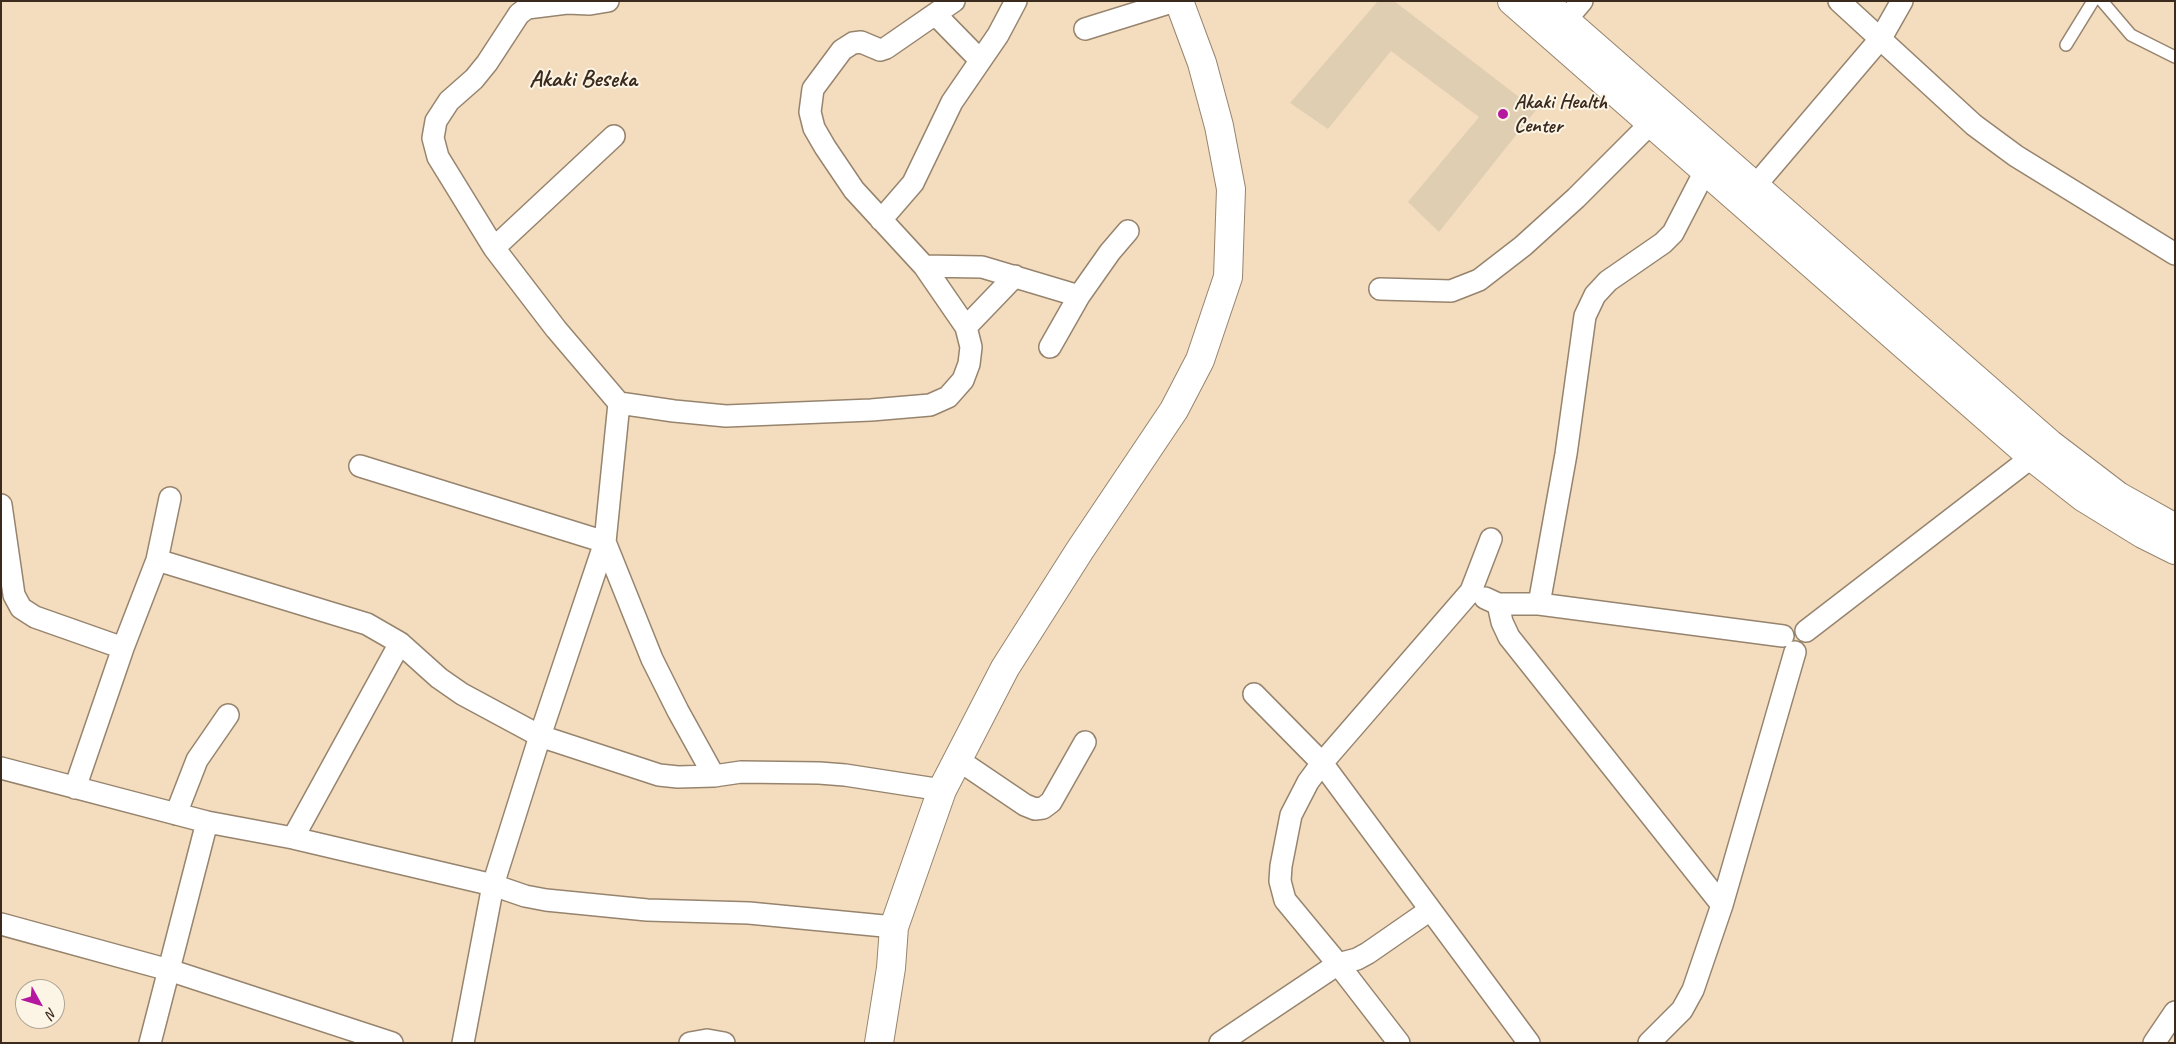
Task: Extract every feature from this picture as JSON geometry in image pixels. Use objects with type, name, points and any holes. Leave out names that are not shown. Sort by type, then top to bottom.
[{"type":"main road","points":[[879,1043],[891,968],[894,927],[942,790],[1005,668],[1080,550],[1174,410],[1200,360],[1228,277],[1231,190],[1219,126],[1207,81],[1179,1]]},
{"type":"main road","points":[[1512,1],[2032,457],[2083,497],[2143,534],[2175,550]]},
{"type":"main road","points":[[1543,1],[1573,11],[1754,186],[2050,444],[2118,496],[2175,528]]},
{"type":"street","points":[[608,1],[590,4],[567,3],[527,8],[519,14],[487,63],[474,79],[449,101],[436,121],[433,138],[438,157],[494,248],[556,329],[619,403],[726,416],[871,410],[930,405],[948,397],[963,380],[969,364],[971,347],[966,327],[924,266],[854,190],[814,128],[810,112],[813,89],[842,50],[853,43],[861,42],[880,50],[886,48],[954,1]]},
{"type":"street","points":[[881,220],[913,183],[952,102],[998,35],[1016,1]]},
{"type":"street","points":[[1084,28],[1175,1]]},
{"type":"street","points":[[1839,1],[1974,125],[2016,156],[2175,254]]},
{"type":"street","points":[[1754,186],[1881,38],[1902,1]]},
{"type":"street","points":[[936,15],[980,60]]},
{"type":"street","points":[[1380,290],[1450,291],[1480,280],[1523,246],[1576,198],[1651,123]]},
{"type":"street","points":[[494,248],[614,136]]},
{"type":"street","points":[[1539,604],[1566,454],[1586,316],[1595,295],[1608,282],[1663,243],[1673,233],[1705,171]]},
{"type":"street","points":[[1050,347],[1079,296],[1110,252],[1128,231]]},
{"type":"street","points":[[924,266],[982,267],[1079,296]]},
{"type":"street","points":[[966,327],[1015,276]]},
{"type":"street","points":[[463,1043],[493,885],[540,736],[605,542],[619,403]]},
{"type":"street","points":[[1471,591],[1498,604],[1539,604],[1789,644],[1800,652],[1809,640],[1806,631],[2032,457]]},
{"type":"street","points":[[360,466],[605,542]]},
{"type":"street","points":[[75,788],[157,560],[170,498]]},
{"type":"street","points":[[1,505],[14,595],[21,608],[35,617],[124,648]]},
{"type":"street","points":[[1399,1043],[1338,964],[1285,900],[1280,882],[1281,866],[1291,815],[1308,782],[1322,763],[1471,591],[1491,539]]},
{"type":"street","points":[[605,542],[652,660],[714,776]]},
{"type":"street","points":[[157,560],[367,624],[400,644],[439,678],[462,694],[540,736],[659,775],[678,777],[714,776],[741,772],[819,773],[845,775],[942,790]]},
{"type":"street","points":[[1498,604],[1502,622],[1509,637],[1722,905]]},
{"type":"street","points":[[293,838],[400,644]]},
{"type":"street","points":[[1649,1043],[1682,1010],[1693,990],[1722,905],[1789,644]]},
{"type":"street","points":[[1254,694],[1322,763],[1529,1043]]},
{"type":"street","points":[[176,814],[197,760],[228,715]]},
{"type":"street","points":[[957,759],[1025,805],[1034,809],[1043,808],[1051,802],[1085,742]]},
{"type":"street","points":[[1,768],[207,822],[293,838],[493,885],[525,896],[583,905],[646,910],[749,913],[894,927]]},
{"type":"street","points":[[150,1043],[207,822]]},
{"type":"street","points":[[1220,1043],[1338,964],[1356,959],[1368,953],[1430,910]]},
{"type":"street","points":[[1,924],[168,970],[392,1043]]},
{"type":"street","points":[[2154,1043],[2175,1012]]},
{"type":"street","points":[[690,1043],[707,1040],[724,1043]]},
{"type":"lane","points":[[2066,45],[2093,1]]},
{"type":"lane","points":[[2102,1],[2131,35],[2175,57]]},
{"type":"shaded area","name":"Akaki Health Center","points":[[1378,1],[1394,1],[1536,110],[1439,232],[1408,202],[1479,117],[1391,51],[1328,129],[1290,103]]},
{"type":"place","name":"Akaki Health Center","points":[[1503,114]]},
{"type":"district","name":"Akaki Beseka","points":[[583,80]]}]
